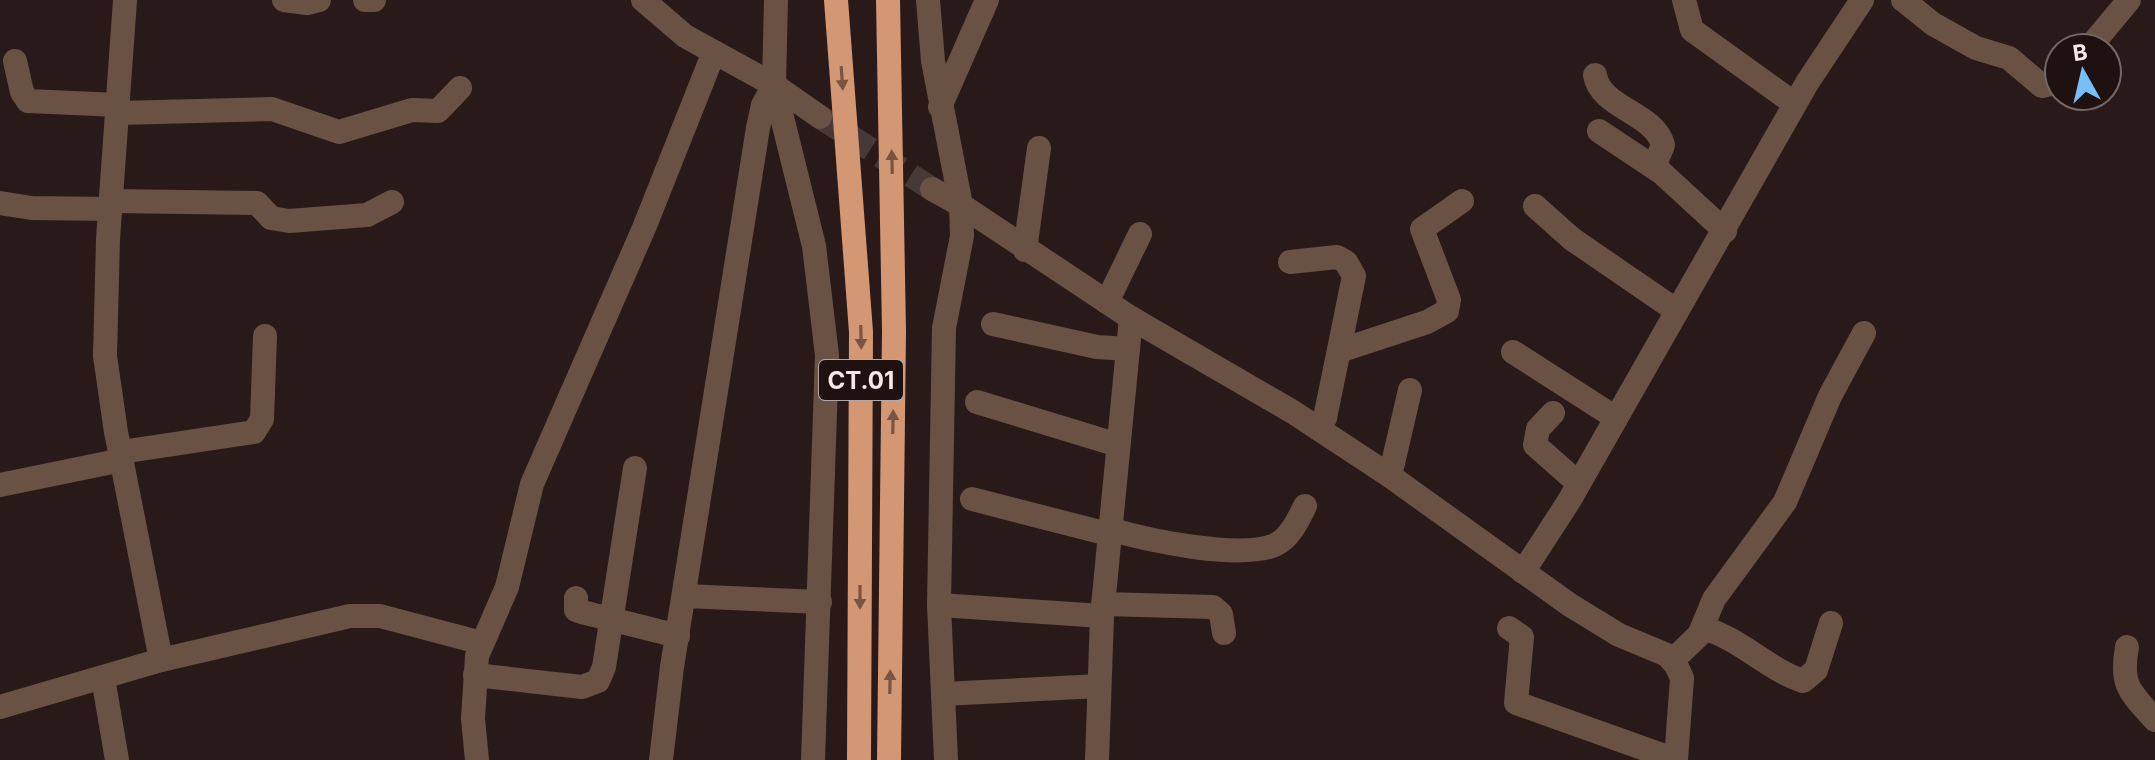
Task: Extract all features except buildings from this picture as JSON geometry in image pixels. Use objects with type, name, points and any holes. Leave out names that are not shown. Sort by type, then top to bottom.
[{"type":"highway","name":"CT.01","points":[[836,0],[861,332],[859,760]]},
{"type":"highway","name":"CT.01","points":[[888,0],[894,331],[889,760]]},
{"type":"street","points":[[125,0],[111,205],[105,356],[161,660]]},
{"type":"street","points":[[284,0],[307,3],[319,0]]},
{"type":"street","points":[[365,0],[374,0]]},
{"type":"street","points":[[643,0],[685,36],[774,85],[820,117]]},
{"type":"street","points":[[776,0],[774,85],[814,246],[827,355],[813,760]]},
{"type":"street","points":[[928,0],[940,107],[961,205],[962,236],[944,328],[939,605],[946,760]]},
{"type":"street","points":[[940,107],[987,0]]},
{"type":"street","points":[[1684,0],[1692,30],[1795,104]]},
{"type":"street","points":[[1523,572],[1725,231],[1795,104],[1862,0]]},
{"type":"street","points":[[1903,0],[1933,24],[1976,48],[2009,58],[2035,82],[2043,85]]},
{"type":"street","points":[[2102,32],[2129,0]]},
{"type":"street","points":[[477,760],[475,675],[482,643],[507,587],[532,484],[644,228],[714,52]]},
{"type":"street","points":[[15,61],[22,92],[28,101],[118,109],[272,109],[339,132],[412,110],[438,111],[460,88]]},
{"type":"street","points":[[1595,75],[1607,94],[1658,132],[1662,149],[1654,167]]},
{"type":"street","points":[[676,760],[662,760],[678,636],[758,128],[763,105],[774,85]]},
{"type":"street","points":[[1599,131],[1654,167],[1725,231]]},
{"type":"street","points":[[1025,250],[1039,148]]},
{"type":"street","points":[[932,189],[1131,318],[1319,429],[1523,572],[1619,635],[1673,660],[1682,678],[1676,760],[1516,703],[1522,637],[1509,628]]},
{"type":"street","points":[[1339,351],[1427,322],[1447,311],[1449,300],[1422,229],[1462,201]]},
{"type":"street","points":[[0,203],[32,208],[257,203],[271,218],[289,221],[367,215],[392,202]]},
{"type":"street","points":[[1535,206],[1572,239],[1677,311]]},
{"type":"street","points":[[1107,302],[1140,234]]},
{"type":"street","points":[[1290,262],[1330,256],[1346,262],[1351,269],[1354,288],[1325,418],[1319,429]]},
{"type":"street","points":[[1097,760],[1108,532],[1131,318]]},
{"type":"street","points":[[993,324],[1097,347],[1128,349]]},
{"type":"street","points":[[1673,660],[1703,628],[1714,599],[1796,484],[1830,396],[1864,333]]},
{"type":"street","points":[[0,485],[121,456],[254,432],[262,419],[265,336]]},
{"type":"street","points":[[1513,352],[1616,418]]},
{"type":"street","points":[[1390,476],[1410,390]]},
{"type":"street","points":[[977,402],[1118,445]]},
{"type":"street","points":[[1553,413],[1538,429],[1535,445],[1578,483]]},
{"type":"street","points":[[475,675],[582,687],[598,681],[604,667],[635,468]]},
{"type":"street","points":[[972,499],[1108,532],[1212,547],[1262,548],[1283,540],[1305,506]]},
{"type":"street","points":[[685,596],[820,602]]},
{"type":"street","points":[[576,598],[576,610],[609,621],[678,636]]},
{"type":"street","points":[[939,605],[1103,610],[1213,607],[1221,614],[1224,633]]},
{"type":"street","points":[[0,707],[161,660],[350,616],[380,616],[482,643]]},
{"type":"street","points":[[1703,628],[1729,637],[1781,672],[1803,681],[1816,670],[1831,623]]},
{"type":"street","points":[[2127,647],[2124,665],[2128,692],[2155,720]]},
{"type":"street","points":[[103,678],[117,760]]},
{"type":"street","points":[[943,694],[1099,686]]},
{"type":"tunnel","points":[[820,117],[932,189]]}]
